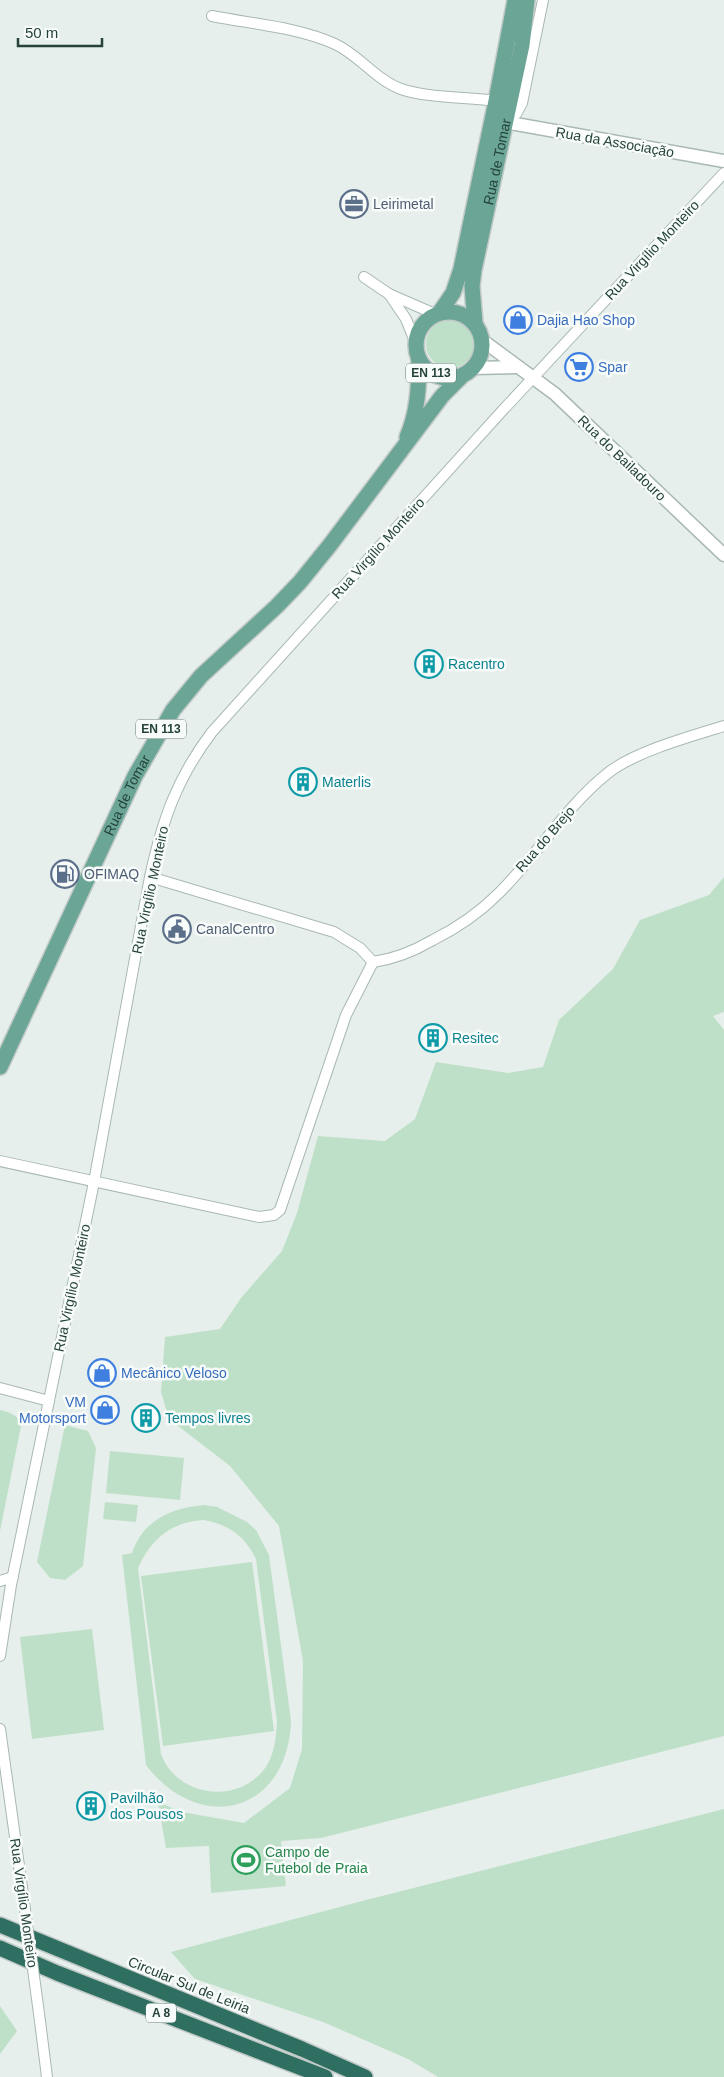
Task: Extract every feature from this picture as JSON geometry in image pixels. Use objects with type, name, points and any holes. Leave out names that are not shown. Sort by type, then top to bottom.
[{"type":"highway","name":"Circular Sul de Leiria","points":[[0,1925],[302,2048],[365,2077]]},
{"type":"highway","name":"A 8","points":[[0,1948],[57,1974],[324,2077]]},
{"type":"main road","name":"Rua de Tomar","points":[[404,445],[410,431],[417,402],[419,384],[418,334],[422,325],[437,313],[453,293],[461,269],[515,0]]},
{"type":"main road","name":"Rua de Tomar","points":[[0,1067],[136,776],[173,710],[201,676],[277,606],[300,582],[442,396],[467,372],[481,355],[482,340],[475,323],[472,286],[474,270],[522,45],[527,0]]},
{"type":"main road","points":[[437,313],[458,312],[468,316],[475,323]]},
{"type":"main road","name":"EN 113","points":[[417,352],[424,367],[432,374],[452,378],[467,372]]},
{"type":"street","points":[[489,134],[516,114],[522,103],[543,0]]},
{"type":"street","points":[[212,16],[303,34],[330,42],[344,49],[388,83],[403,90],[496,101],[498,114],[505,122]]},
{"type":"street","name":"Rua da Associação","points":[[505,122],[724,161]]},
{"type":"street","name":"Rua Virgílio Monteiro","points":[[0,1656],[13,1577],[94,1182],[150,877],[158,841],[172,799],[186,769],[212,732],[371,555],[724,173]]},
{"type":"street","points":[[364,276],[389,294],[437,313]]},
{"type":"street","points":[[389,294],[406,319],[417,352]]},
{"type":"street","name":"Rua do Bailadouro","points":[[482,340],[555,394],[724,555]]},
{"type":"street","points":[[467,372],[516,366]]},
{"type":"street","name":"Rua do Brejo","points":[[373,962],[398,957],[425,945],[471,918],[499,893],[588,791],[610,772],[627,762],[664,746],[724,726]]},
{"type":"street","points":[[0,1161],[258,1216],[274,1215],[284,1202],[346,1015],[373,962],[360,948],[334,932],[150,877]]},
{"type":"street","points":[[0,1388],[49,1401]]},
{"type":"street","points":[[0,1581],[13,1577]]},
{"type":"street","name":"Rua Virgílio Monteiro","points":[[0,1729],[47,2077]]},
{"type":"green space","points":[[450,320],[459,322],[467,327],[472,335],[474,344],[472,353],[467,361],[459,366],[450,368],[441,366],[433,361],[428,353],[426,344],[428,335],[433,327],[441,322]]},
{"type":"green space","points":[[724,877],[724,1012],[713,1016],[724,1030],[724,1736],[321,1838],[281,1841],[286,1886],[211,1893],[209,1846],[166,1848],[158,1802],[182,1812],[244,1823],[290,1788],[302,1749],[303,1661],[279,1526],[230,1466],[169,1419],[161,1392],[165,1337],[220,1329],[241,1298],[282,1251],[297,1213],[318,1136],[385,1141],[415,1119],[436,1062],[508,1073],[543,1067],[559,1020],[613,969],[640,920],[709,895]]},
{"type":"green space","points":[[0,1410],[16,1416],[21,1426],[0,1531]]},
{"type":"green space","points":[[65,1425],[88,1431],[96,1448],[83,1566],[65,1580],[50,1578],[37,1562]]},
{"type":"green space","points":[[110,1451],[184,1458],[180,1500],[106,1493]]},
{"type":"green space","points":[[105,1502],[138,1505],[136,1522],[103,1519]]},
{"type":"green space","points":[[204,1505],[217,1507],[247,1522],[256,1530],[269,1555],[291,1721],[286,1752],[275,1777],[258,1794],[238,1804],[215,1807],[191,1801],[168,1787],[146,1765],[122,1555],[132,1553],[143,1532],[151,1524],[170,1513]],"holes":[[[203,1520],[235,1532],[247,1544],[256,1559],[277,1722],[272,1755],[266,1767],[250,1782],[236,1789],[221,1792],[206,1791],[179,1779],[168,1768],[161,1754],[138,1568],[149,1549],[163,1534],[172,1528],[192,1521]]]},
{"type":"green space","points":[[252,1562],[274,1731],[163,1746],[141,1576]]},
{"type":"green space","points":[[92,1629],[104,1730],[32,1739],[20,1637]]},
{"type":"green space","points":[[724,1809],[724,2077],[438,2077],[408,2059],[323,2022],[195,1979],[171,1952],[366,1900]]},
{"type":"green space","points":[[0,2006],[17,2031],[0,2054]]},
{"type":"place","name":"Leirimetal","points":[[354,204]]},
{"type":"place","name":"Dajia Hao Shop","points":[[518,320]]},
{"type":"place","name":"Spar","points":[[579,367]]},
{"type":"place","name":"Racentro","points":[[429,664]]},
{"type":"place","name":"Materlis","points":[[303,782]]},
{"type":"place","name":"OFIMAQ","points":[[65,874]]},
{"type":"place","name":"CanalCentro","points":[[177,929]]},
{"type":"place","name":"Resitec","points":[[433,1038]]},
{"type":"place","name":"Mecânico Veloso","points":[[102,1373]]},
{"type":"place","name":"VM Motorsport","points":[[105,1410]]},
{"type":"place","name":"Tempos livres","points":[[146,1418]]},
{"type":"place","name":"Pavilhão dos Pousos","points":[[91,1806]]},
{"type":"place","name":"Campo de Futebol de Praia","points":[[246,1860]]}]
